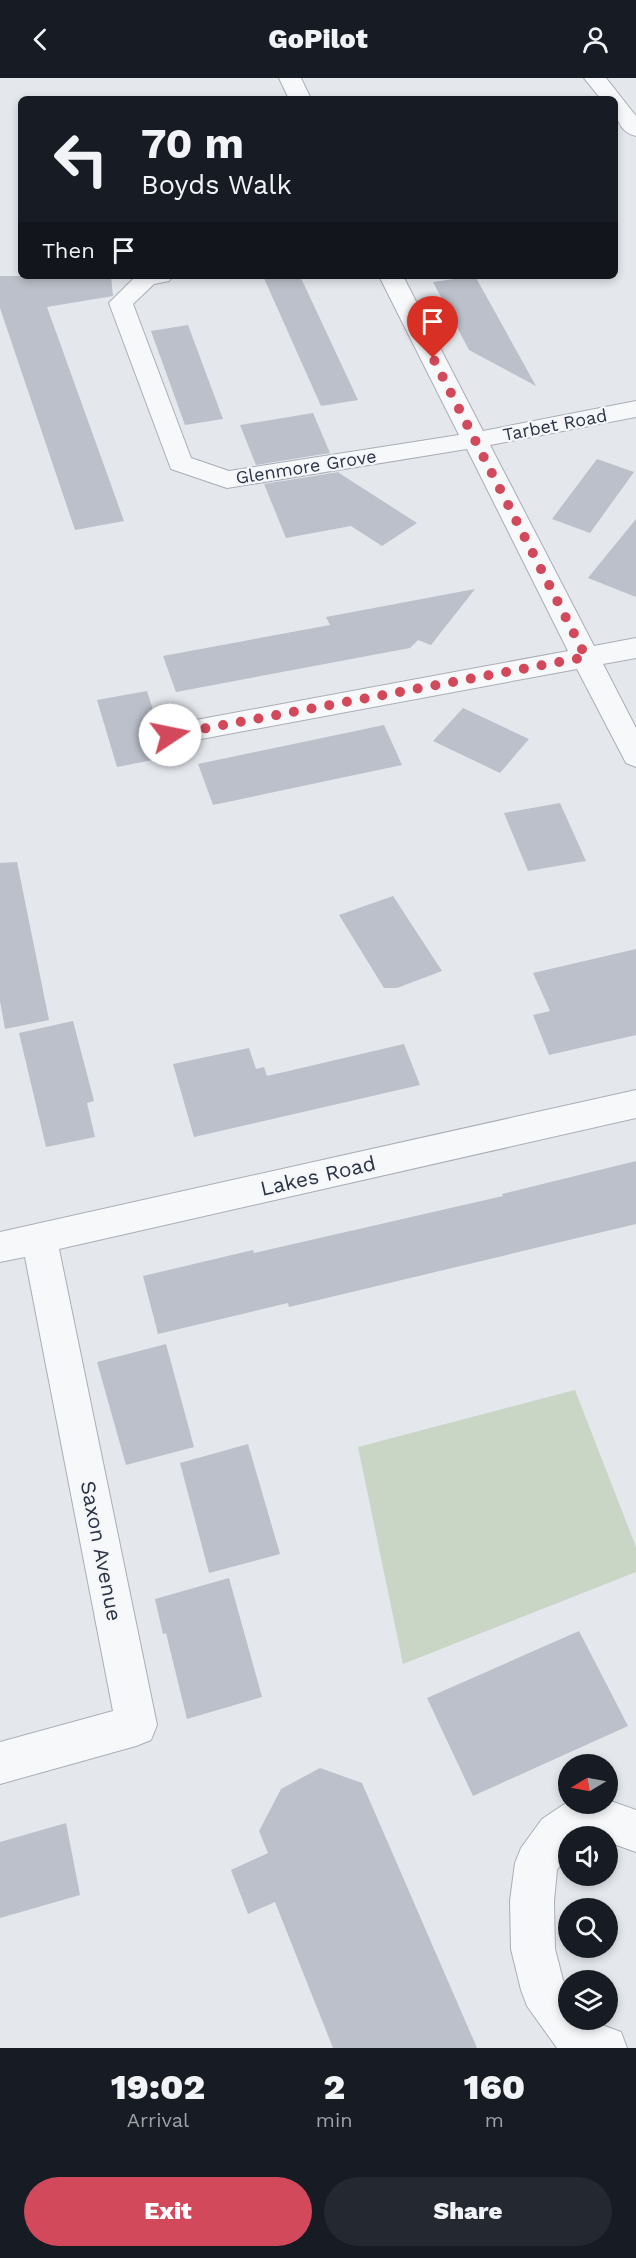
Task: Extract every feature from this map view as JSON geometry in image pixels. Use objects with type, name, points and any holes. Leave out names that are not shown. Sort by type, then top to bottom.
[{"type":"street","points":[[290,78],[299,96]]},
{"type":"street","points":[[595,78],[610,96]]},
{"type":"street","points":[[618,107],[636,130]]},
{"type":"street","name":"Glenmore Grove","points":[[146,279],[121,303],[180,463],[226,480],[475,440]]},
{"type":"street","points":[[393,279],[636,756]]},
{"type":"street","name":"Tarbet Road","points":[[475,440],[636,409]]},
{"type":"street","points":[[170,735],[636,648]]},
{"type":"street","name":"Lakes Road","points":[[0,1247],[636,1104]]},
{"type":"street","name":"Saxon Avenue","points":[[0,1763],[136,1725],[39,1238]]},
{"type":"street","points":[[605,2048],[594,2047],[573,2032],[543,1990],[533,1949],[532,1901],[536,1863],[557,1834],[578,1820],[610,1821],[636,1831]]},
{"type":"green space","points":[[575,1390],[636,1547],[636,1572],[403,1664],[358,1447]]},
{"type":"building","points":[[0,276],[18,276],[18,279],[111,279],[113,296],[47,307],[124,521],[75,530],[0,308]]},
{"type":"building","points":[[264,279],[301,279],[358,400],[321,406]]},
{"type":"building","points":[[477,279],[536,386],[469,350],[433,282]]},
{"type":"building","points":[[188,325],[223,419],[185,425],[151,331]]},
{"type":"building","points":[[313,413],[330,453],[256,465],[240,425]]},
{"type":"building","points":[[597,459],[634,472],[590,533],[552,519]]},
{"type":"building","points":[[339,472],[417,523],[382,546],[351,526],[286,538],[264,484]]},
{"type":"building","points":[[636,519],[636,597],[588,578]]},
{"type":"building","points":[[475,589],[431,645],[418,640],[410,648],[176,692],[163,656],[330,625],[326,617]]},
{"type":"building","points":[[147,691],[158,726],[152,736],[157,743],[165,746],[168,757],[117,767],[97,700]]},
{"type":"building","points":[[463,708],[529,739],[500,773],[433,741]]},
{"type":"building","points":[[384,725],[402,765],[213,805],[198,764]]},
{"type":"building","points":[[560,803],[586,861],[528,871],[504,813]]},
{"type":"building","points":[[17,862],[49,1020],[5,1029],[0,1001],[0,863]]},
{"type":"building","points":[[393,896],[442,971],[397,988],[384,988],[339,915]]},
{"type":"building","points":[[636,949],[636,1035],[549,1055],[533,1015],[550,1011],[533,973]]},
{"type":"building","points":[[73,1021],[94,1101],[87,1103],[95,1137],[46,1147],[19,1033]]},
{"type":"building","points":[[404,1044],[420,1085],[194,1137],[173,1064],[249,1048],[256,1069],[264,1067],[267,1076]]},
{"type":"building","points":[[636,1161],[636,1224],[289,1307],[288,1303],[158,1334],[143,1276],[503,1196],[502,1194]]},
{"type":"building","points":[[166,1344],[194,1447],[126,1465],[97,1362]]},
{"type":"building","points":[[248,1444],[280,1554],[209,1573],[180,1463]]},
{"type":"building","points":[[229,1578],[262,1697],[187,1719],[166,1633],[163,1634],[155,1599]]},
{"type":"building","points":[[579,1631],[628,1726],[566,1754],[558,1754],[558,1758],[473,1796],[427,1698]]},
{"type":"building","points":[[320,1768],[362,1783],[477,2048],[333,2048],[275,1902],[248,1914],[231,1870],[268,1853],[259,1831],[281,1789]]},
{"type":"building","points":[[66,1823],[80,1895],[0,1918],[0,1842]]},
{"type":"route","points":[[170,735],[586,657],[433,358]]}]
